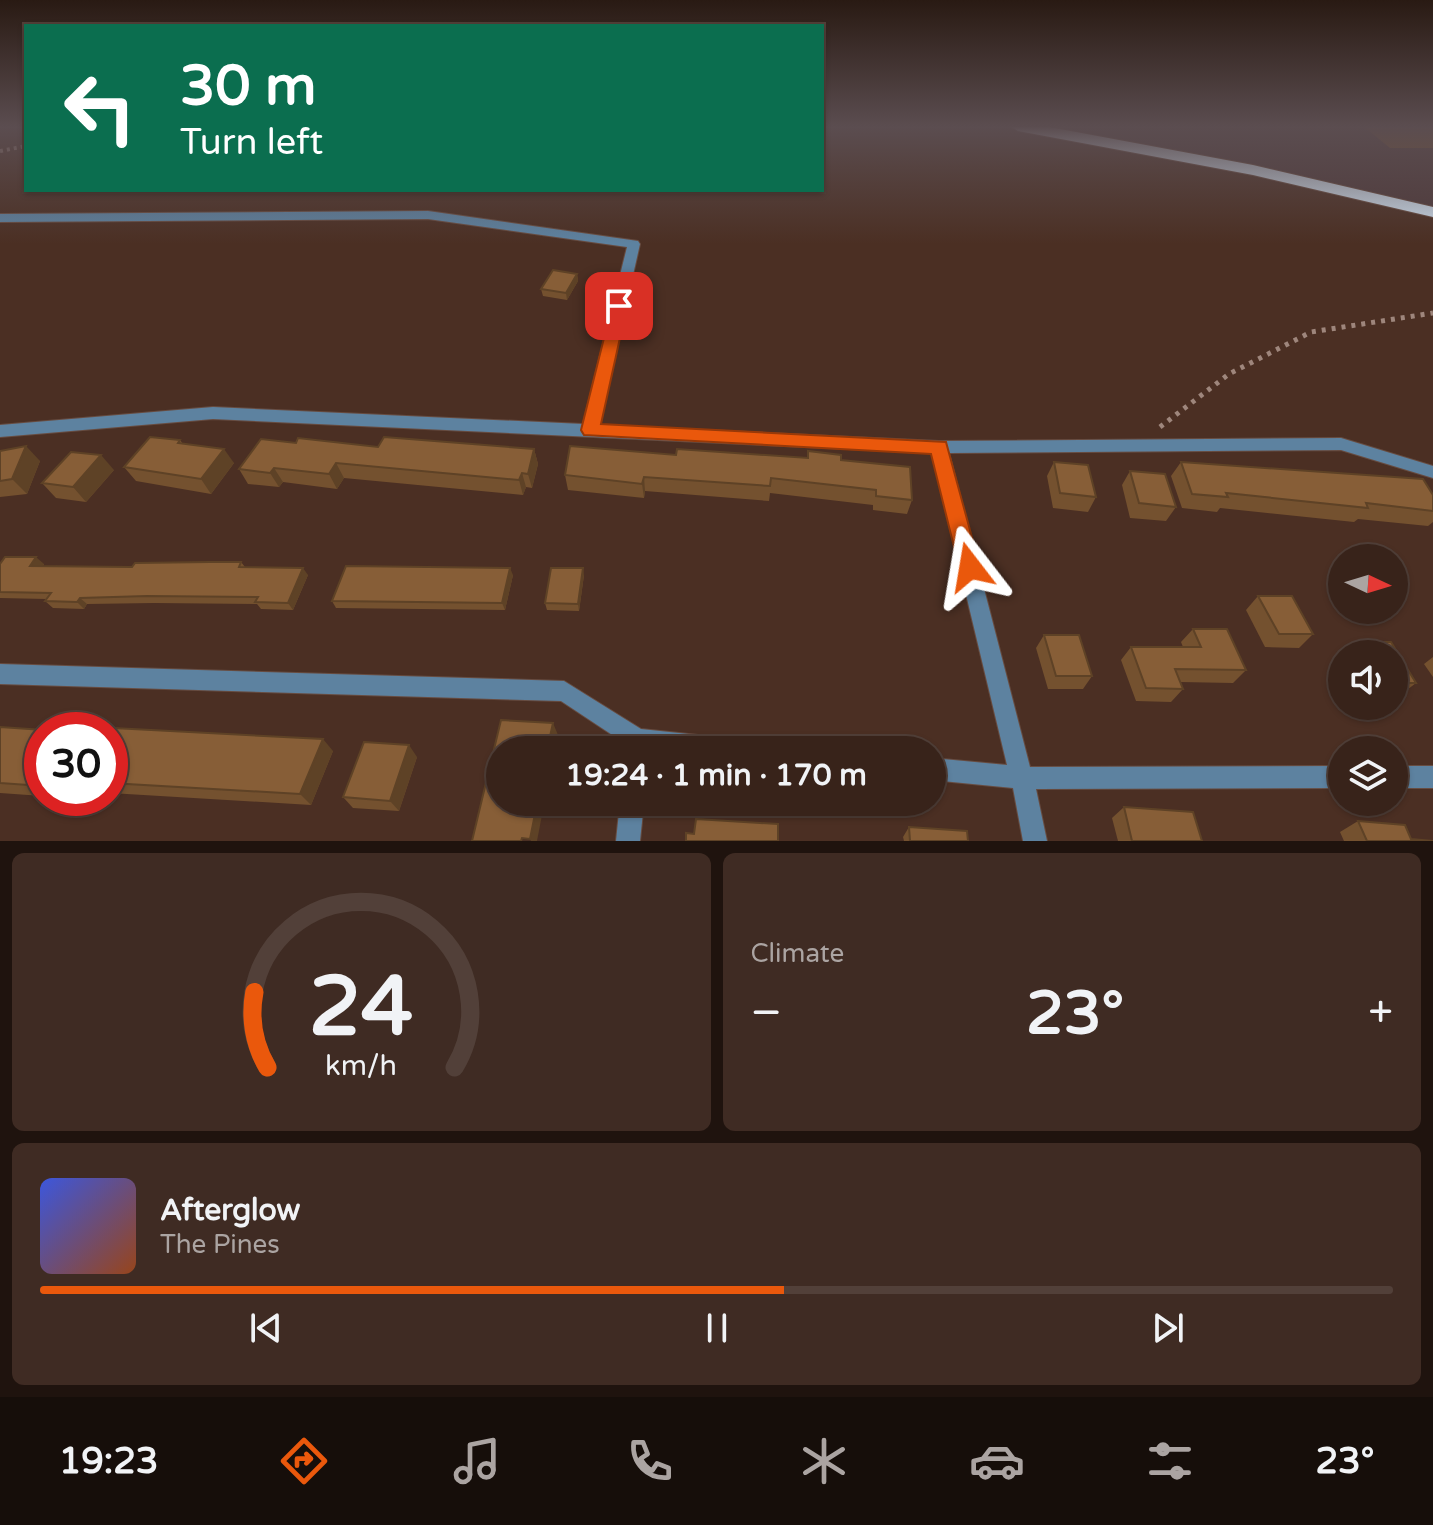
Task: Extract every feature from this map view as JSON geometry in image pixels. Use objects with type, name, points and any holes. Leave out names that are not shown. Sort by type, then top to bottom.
[{"type":"highway","points":[[1228,165],[1433,212]]},
{"type":"street","points":[[0,218],[428,215],[634,244],[590,430]]},
{"type":"street","points":[[0,431],[213,413],[939,447],[1341,444],[1433,472]]},
{"type":"street","points":[[939,447],[1035,841]]},
{"type":"street","points":[[0,674],[564,691],[626,736]]},
{"type":"street","points":[[946,770],[1022,778],[1328,777]]},
{"type":"street","points":[[1408,777],[1433,777]]},
{"type":"street","points":[[628,841],[631,816]]},
{"type":"path","points":[[1137,445],[1229,374],[1311,332],[1433,313]]},
{"type":"shaded area","points":[[1207,165],[1433,165],[1433,212]]},
{"type":"building","points":[[553,270],[577,274],[566,293],[541,289]]},
{"type":"building","points":[[150,437],[224,449],[201,479],[124,467]]},
{"type":"building","points":[[384,437],[534,449],[528,474],[522,473],[519,480],[336,463],[329,474],[274,468],[270,473],[239,469],[261,439],[296,443],[298,438],[378,447]]},
{"type":"building","points":[[26,446],[12,479],[0,481],[0,451]]},
{"type":"building","points":[[570,446],[676,455],[677,449],[808,458],[808,451],[841,455],[841,460],[910,467],[912,500],[876,496],[876,490],[771,478],[770,486],[644,477],[642,484],[565,475]]},
{"type":"building","points":[[71,452],[101,455],[73,487],[42,483]]},
{"type":"building","points":[[1054,462],[1088,465],[1096,497],[1060,493]]},
{"type":"building","points":[[1181,462],[1423,479],[1433,495],[1433,511],[1366,503],[1368,508],[1226,493],[1228,497],[1192,494]]},
{"type":"building","points":[[1130,471],[1165,474],[1176,507],[1139,503]]},
{"type":"building","points":[[5,557],[36,557],[30,566],[132,567],[135,563],[241,562],[239,567],[303,568],[288,603],[255,602],[258,597],[147,596],[80,598],[77,602],[45,601],[51,593],[0,592],[0,564]]},
{"type":"building","points":[[346,566],[510,568],[502,603],[332,601]]},
{"type":"building","points":[[551,568],[583,568],[578,604],[545,603]]},
{"type":"building","points":[[1258,596],[1292,596],[1313,634],[1279,634]]},
{"type":"building","points":[[1193,629],[1227,629],[1246,670],[1175,669],[1183,689],[1146,688],[1131,647],[1201,647]]},
{"type":"building","points":[[1044,635],[1079,635],[1092,676],[1056,676]]},
{"type":"building","points":[[1408,670],[1416,683],[1408,683]]},
{"type":"building","points":[[501,720],[553,723],[550,736],[497,736]]},
{"type":"building","points":[[0,727],[24,729],[24,785],[0,783]]},
{"type":"building","points":[[128,729],[323,739],[300,794],[128,784]]},
{"type":"building","points":[[364,742],[409,745],[390,801],[343,797]]},
{"type":"building","points":[[486,783],[486,816],[535,816],[530,839],[472,841]]},
{"type":"building","points":[[1124,807],[1193,812],[1202,841],[1132,841]]},
{"type":"building","points":[[696,819],[778,824],[778,841],[686,841],[686,833],[694,834]]},
{"type":"building","points":[[1358,821],[1405,825],[1411,839],[1433,841],[1367,841]]},
{"type":"building","points":[[909,827],[967,831],[968,841],[910,841]]},
{"type":"route","points":[[619,306],[590,430],[939,447],[970,567]]}]
